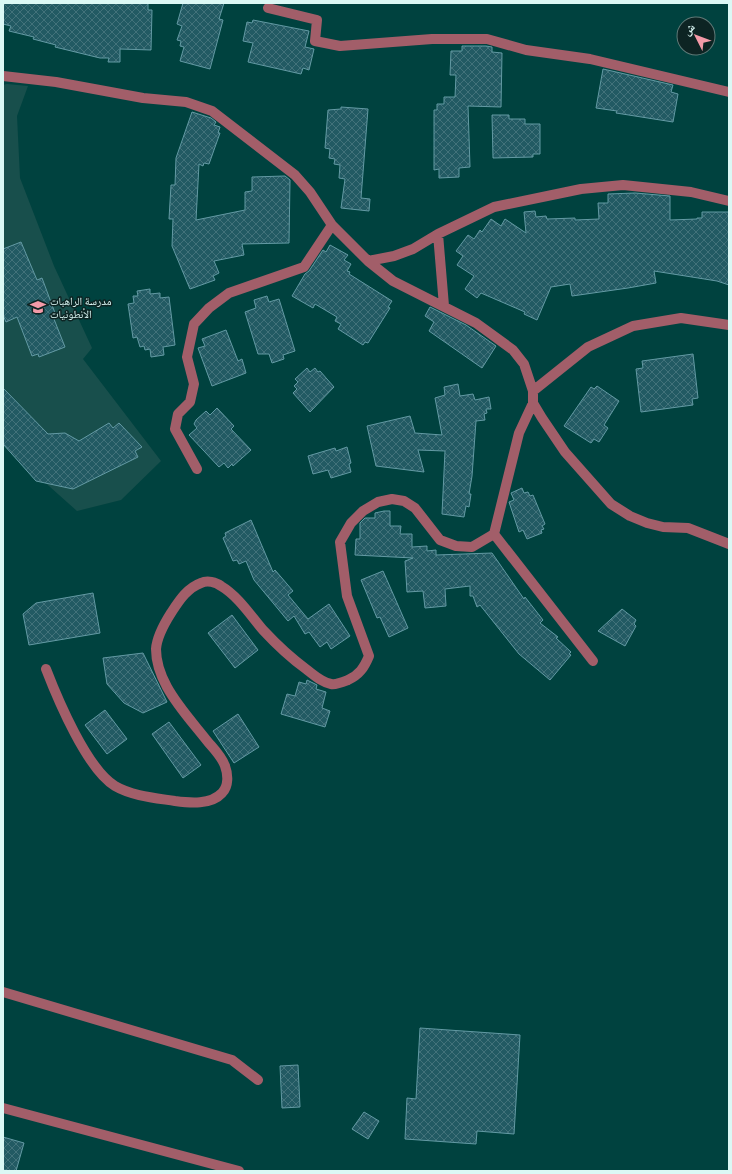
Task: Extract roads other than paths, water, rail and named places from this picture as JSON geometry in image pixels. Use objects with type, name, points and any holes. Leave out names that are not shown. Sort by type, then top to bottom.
[{"type":"street","points":[[268,8],[318,20],[315,41],[340,46],[432,39],[487,39],[526,50],[590,59],[729,92]]},
{"type":"street","points":[[3,76],[56,82],[143,98],[186,102],[212,111],[295,175],[310,192],[332,225],[368,261],[393,281],[444,306],[497,336],[513,350],[524,364],[533,391],[533,403],[519,433],[494,534],[472,547],[456,546],[440,540],[415,508],[404,501],[392,500],[378,502],[363,511],[351,523],[340,542],[347,596],[369,656],[360,673],[344,682],[333,684],[321,680],[298,662],[265,632],[242,605],[222,586],[212,582],[202,582],[190,588],[165,622],[158,638],[156,650],[158,665],[167,687],[180,707],[224,765],[227,779],[226,789],[217,798],[202,802],[181,802],[156,798],[127,791],[114,786],[98,771],[63,712],[46,669]]},
{"type":"street","points":[[368,261],[394,256],[412,249],[438,234],[494,207],[582,189],[623,185],[691,192],[729,201]]},
{"type":"street","points":[[197,469],[175,429],[178,414],[190,402],[194,384],[187,357],[194,324],[209,308],[229,293],[304,267],[332,225]]},
{"type":"street","points":[[438,234],[444,306]]},
{"type":"street","points":[[533,391],[588,347],[633,326],[681,318],[711,321],[729,325]]},
{"type":"street","points":[[533,403],[565,452],[611,504],[630,516],[647,523],[688,528],[729,544]]},
{"type":"street","points":[[494,534],[593,662]]},
{"type":"street","points":[[3,992],[232,1060],[258,1080]]},
{"type":"street","points":[[3,1108],[239,1171]]},
{"type":"place","name":"مدرسة الراهبات الأنطونيات","points":[[38,307]]}]
